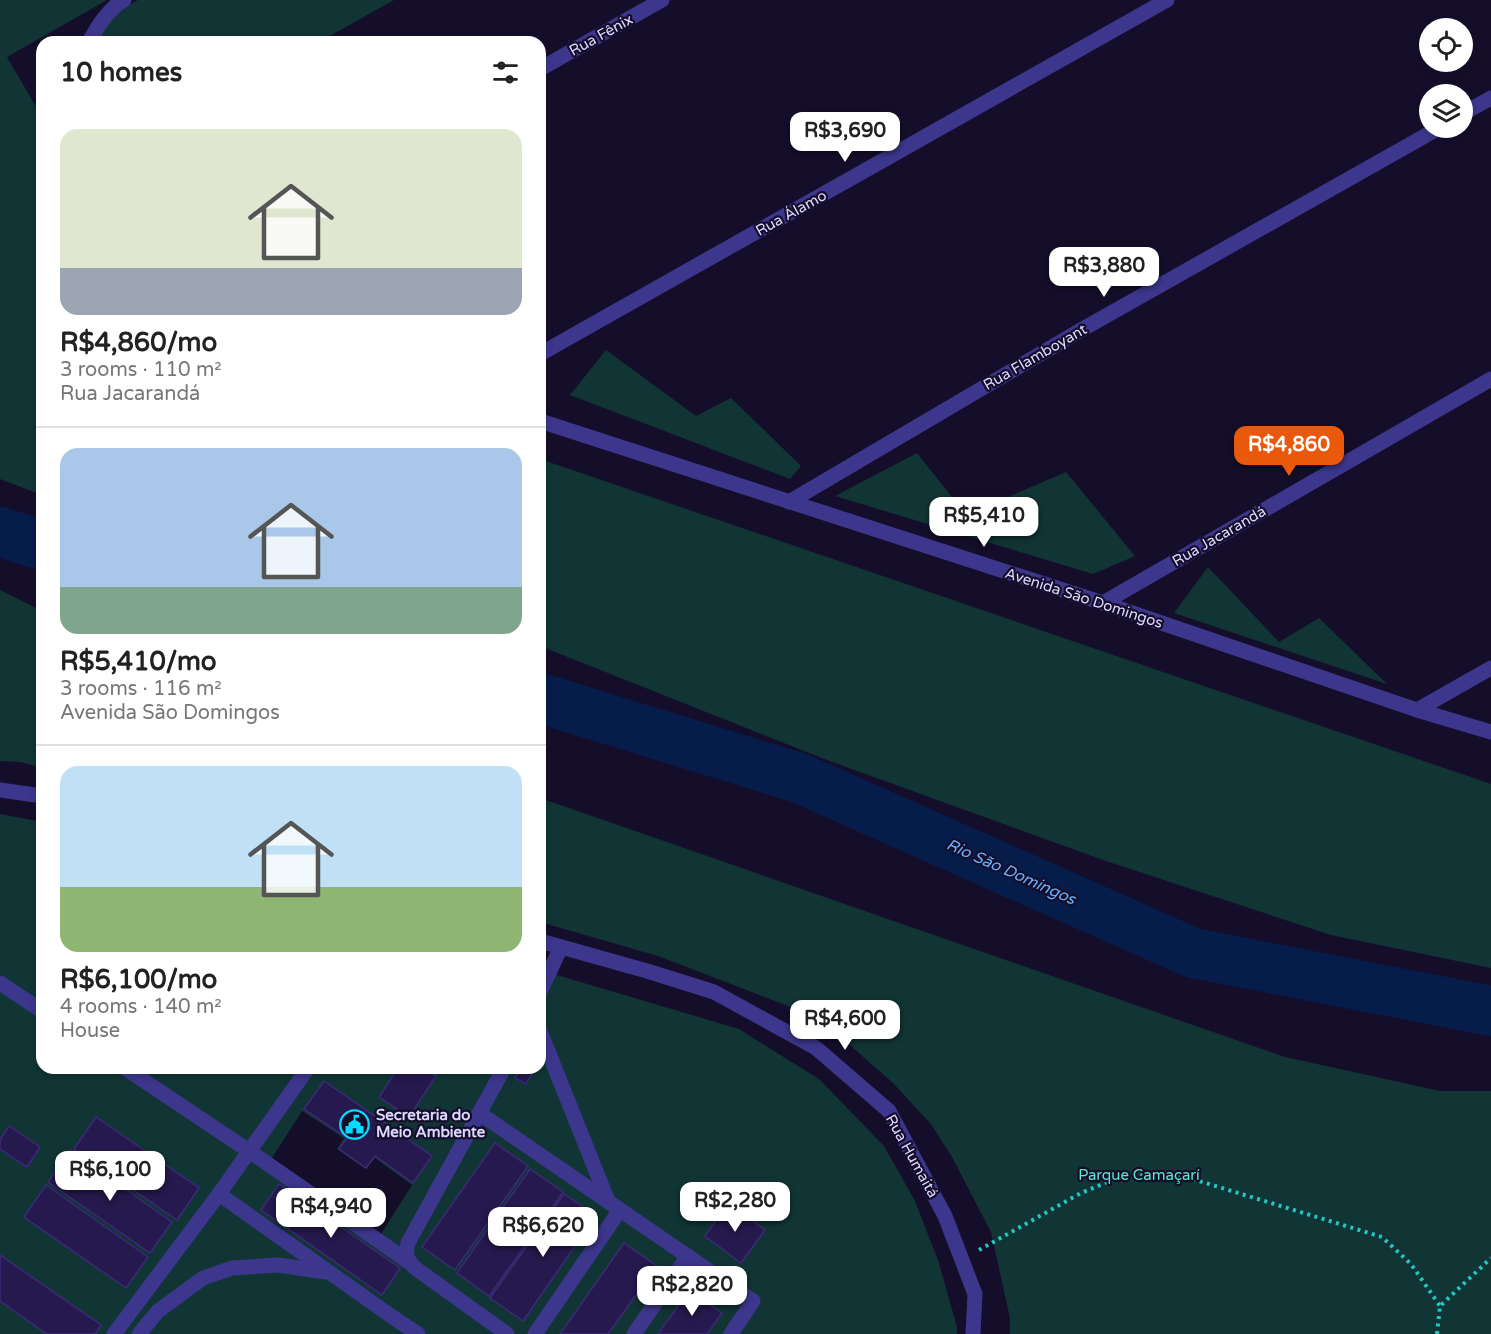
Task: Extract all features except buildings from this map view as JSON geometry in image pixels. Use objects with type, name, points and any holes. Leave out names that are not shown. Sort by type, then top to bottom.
[{"type":"street","points":[[92,36],[113,6],[124,0]]},
{"type":"street","name":"Rua Fênix","points":[[546,66],[662,0]]},
{"type":"street","name":"Rua Álamo","points":[[546,351],[1167,0]]},
{"type":"street","points":[[1473,108],[1491,98]]},
{"type":"street","name":"Rua Flamboyant","points":[[789,502],[1081,330],[1421,138]]},
{"type":"street","name":"Rua Jacarandá","points":[[1103,603],[1491,378]]},
{"type":"street","name":"Avenida São Domingos","points":[[546,423],[1103,603],[1417,710],[1491,732]]},
{"type":"street","points":[[1417,710],[1491,668]]},
{"type":"street","points":[[0,790],[36,795]]},
{"type":"street","name":"Rua Humaitá","points":[[546,943],[714,992],[816,1048],[889,1111],[945,1216],[962,1259],[975,1294],[973,1334]]},
{"type":"street","points":[[546,979],[561,947]]},
{"type":"street","points":[[0,983],[36,1007]]},
{"type":"street","points":[[546,1045],[614,1206]]},
{"type":"street","points":[[135,1074],[409,1262],[507,1334]]},
{"type":"street","points":[[114,1334],[219,1194],[304,1074]]},
{"type":"street","points":[[409,1262],[406,1250],[408,1243],[501,1074]]},
{"type":"street","points":[[479,1113],[753,1300],[731,1334]]},
{"type":"street","points":[[219,1194],[418,1334]]},
{"type":"street","points":[[535,1334],[614,1206]]},
{"type":"street","points":[[634,1334],[688,1256]]},
{"type":"street","points":[[139,1334],[158,1311],[179,1294],[203,1278],[232,1268],[278,1265],[330,1273]]},
{"type":"path","points":[[962,1259],[1081,1193],[1127,1174],[1186,1177],[1382,1237],[1411,1263],[1440,1306],[1437,1334]]},
{"type":"path","points":[[1440,1306],[1491,1258]]},
{"type":"green space","points":[[0,0],[107,0],[44,36],[36,36],[36,40],[7,57],[36,107],[36,493],[0,479]]},
{"type":"green space","points":[[138,0],[394,0],[330,36],[100,36],[112,15]]},
{"type":"green space","points":[[606,350],[696,416],[731,398],[801,466],[790,479],[570,395]]},
{"type":"green space","points":[[917,453],[966,515],[1066,472],[1135,556],[1093,574],[835,496]]},
{"type":"green space","points":[[546,461],[1491,784],[1491,968],[1331,935],[1106,861],[827,760],[546,648]]},
{"type":"green space","points":[[1208,567],[1279,642],[1319,618],[1387,684],[1174,613]]},
{"type":"green space","points":[[0,590],[36,608],[36,766],[21,762],[0,761]]},
{"type":"green space","name":"Parque Camaçarí","points":[[546,800],[1285,1057],[1440,1091],[1491,1091],[1491,1334],[1010,1334],[1010,1318],[991,1232],[952,1157],[931,1124],[893,1083],[819,1018],[658,956],[546,924]]},
{"type":"green space","points":[[0,814],[36,821],[36,1074],[394,1074],[379,1097],[409,1117],[436,1077],[432,1074],[517,1074],[515,1078],[526,1084],[532,1074],[546,1074],[546,972],[739,1029],[819,1079],[884,1146],[915,1201],[939,1263],[957,1334],[707,1334],[721,1313],[689,1291],[658,1334],[608,1334],[656,1266],[624,1243],[560,1334],[95,1334],[101,1325],[0,1255],[0,1149],[27,1167],[40,1147],[10,1126],[0,1140]],"holes":[[[324,1081],[432,1157],[413,1182],[375,1156],[366,1167],[339,1149],[347,1138],[304,1109]],[[302,1111],[344,1138],[337,1149],[366,1169],[375,1158],[412,1185],[381,1234],[272,1158]],[[96,1117],[198,1188],[177,1220],[75,1149]],[[495,1143],[528,1166],[455,1270],[422,1247]],[[70,1150],[172,1221],[151,1252],[48,1182]],[[530,1169],[562,1192],[489,1296],[457,1273]],[[279,1184],[400,1268],[382,1294],[261,1210]],[[46,1185],[148,1257],[24,1217]],[[564,1194],[596,1217],[523,1320],[491,1298]],[[728,1204],[765,1230],[741,1262],[705,1236]]]},
{"type":"green space","points":[[0,1301],[47,1334],[0,1334]]},
{"type":"waterway","name":"Rio São Domingos","points":[[0,532],[36,543]]},
{"type":"waterway","name":"Rio São Domingos","points":[[546,700],[799,778],[1193,953],[1491,1011]]},
{"type":"place","name":"Secretaria do Meio Ambiente","points":[[355,1124]]}]
